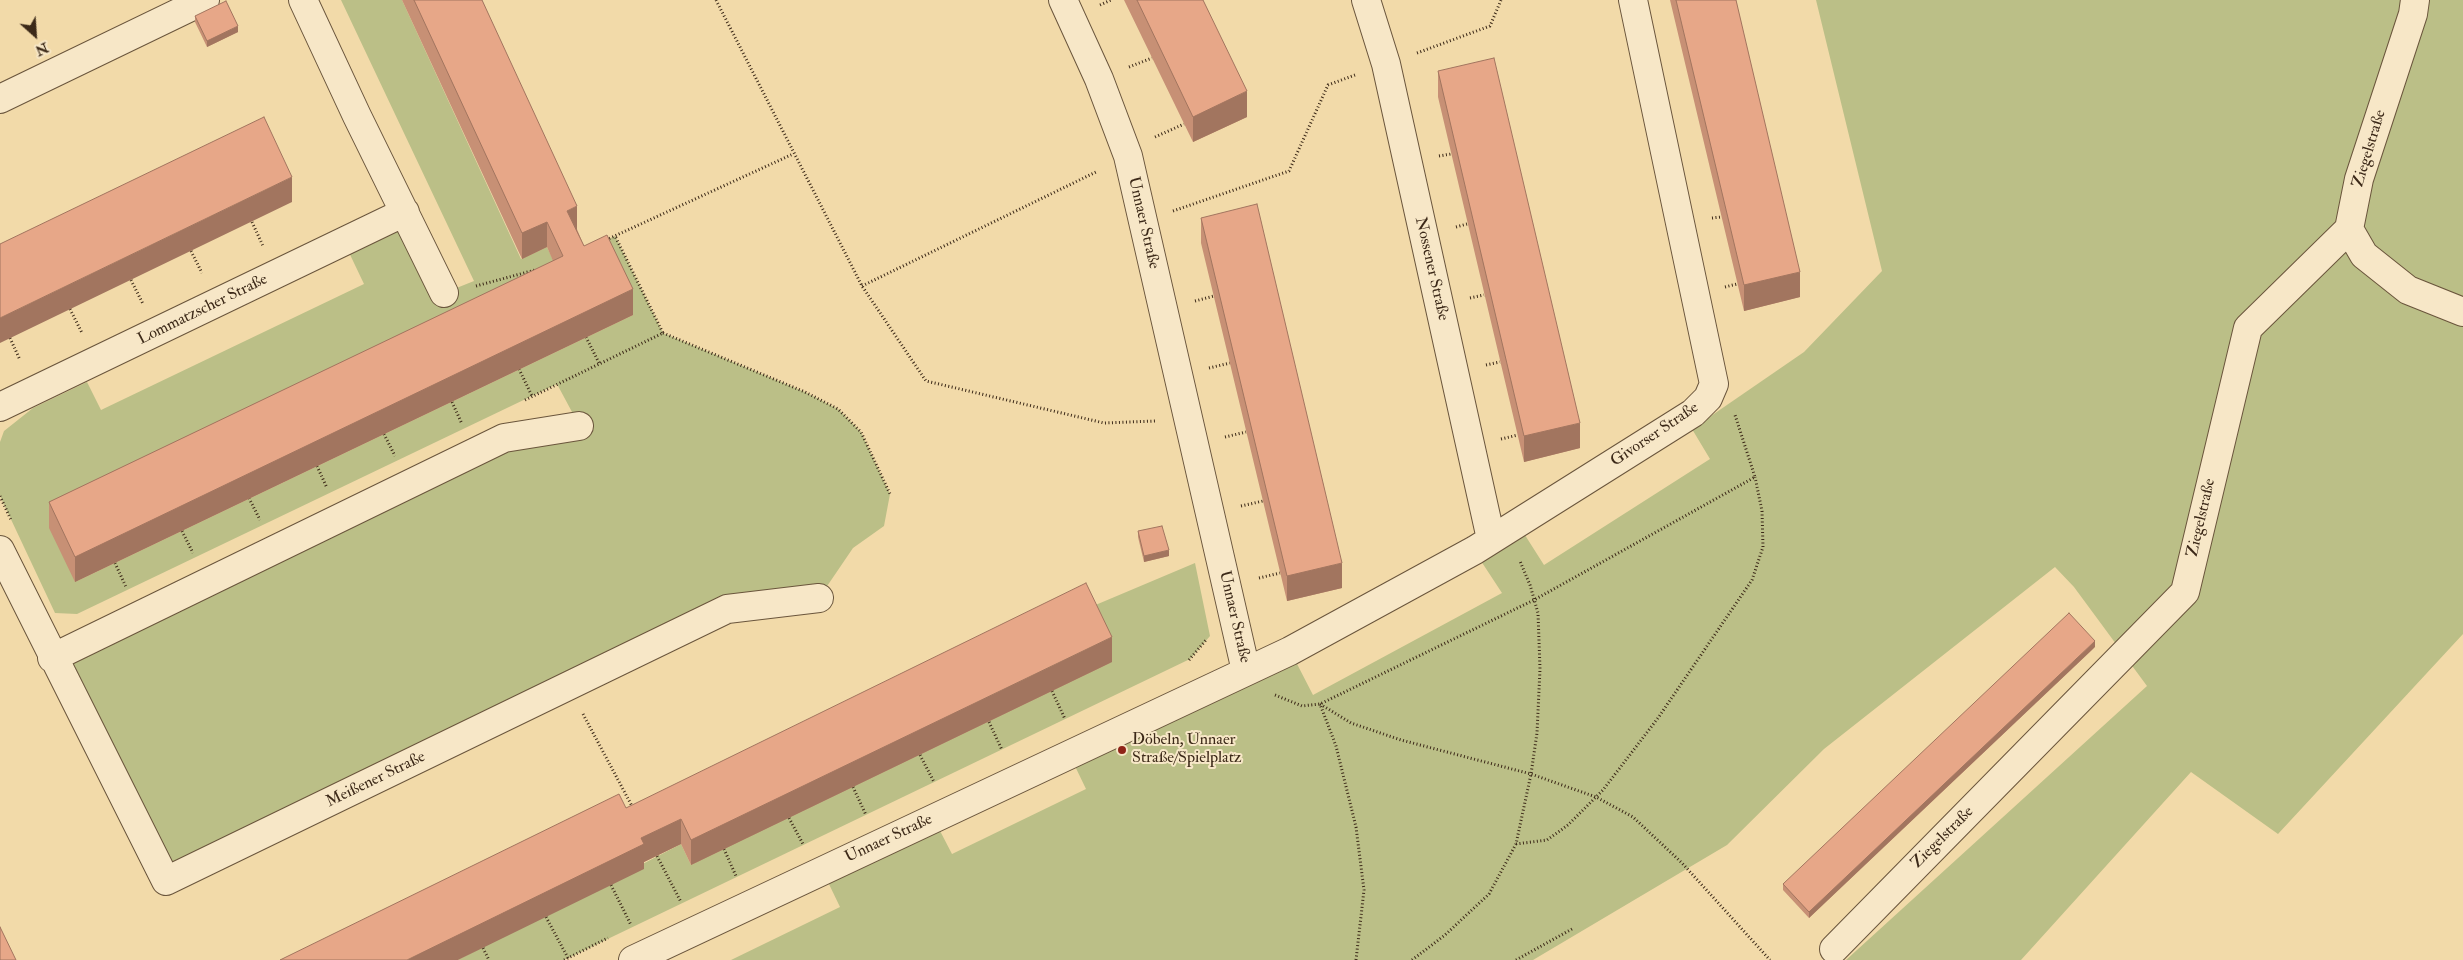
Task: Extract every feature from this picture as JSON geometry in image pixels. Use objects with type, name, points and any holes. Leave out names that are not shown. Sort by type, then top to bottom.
[{"type":"street","points":[[0,99],[205,0]]},
{"type":"street","points":[[304,0],[357,116],[444,293]]},
{"type":"street","name":"Unnaer Straße","points":[[633,960],[1246,671],[1128,156],[1099,79],[1063,0]]},
{"type":"street","name":"Nossener Straße","points":[[1366,0],[1386,64],[1499,535]]},
{"type":"street","name":"Givorser Straße","points":[[1246,671],[1382,602],[1499,535],[1693,413],[1708,398],[1714,384],[1633,0]]},
{"type":"street","name":"Ziegelstraße","points":[[1834,949],[2185,592],[2248,328],[2349,229],[2359,180],[2413,14],[2415,0]]},
{"type":"street","name":"Lommatzscher Straße","points":[[0,407],[405,212]]},
{"type":"street","points":[[2349,229],[2364,255],[2408,290],[2463,312]]},
{"type":"street","points":[[52,658],[504,438],[579,426]]},
{"type":"street","name":"Meißener Straße","points":[[0,550],[52,658],[166,881],[727,609],[819,598]]},
{"type":"path","points":[[716,0],[862,286],[926,381],[1104,423],[1163,421]]},
{"type":"path","points":[[1386,64],[1490,26],[1501,0]]},
{"type":"path","points":[[1144,221],[1289,171],[1328,85]]},
{"type":"path","points":[[600,243],[793,154]]},
{"type":"path","points":[[862,286],[1128,156]]},
{"type":"path","points":[[615,236],[663,333],[805,392],[838,409],[861,432],[890,494]]},
{"type":"path","points":[[444,293],[537,269]]},
{"type":"path","points":[[523,400],[663,333]]},
{"type":"path","points":[[586,337],[599,363]]},
{"type":"path","points":[[519,370],[532,396]]},
{"type":"path","points":[[1516,844],[1547,840],[1568,825],[1596,797],[1658,718],[1752,580],[1763,547],[1762,511],[1755,477],[1728,399],[1711,391]]},
{"type":"path","points":[[452,402],[465,428]]},
{"type":"path","points":[[384,434],[397,460]]},
{"type":"path","points":[[317,466],[329,494]]},
{"type":"path","points":[[1246,671],[1267,692],[1302,706],[1320,704],[1534,600],[1755,477]]},
{"type":"path","points":[[0,496],[13,523]]},
{"type":"path","points":[[249,498],[262,526]]},
{"type":"path","points":[[182,530],[195,558]]},
{"type":"path","points":[[1412,960],[1445,935],[1489,894],[1516,844],[1531,774],[1537,733],[1540,669],[1538,613],[1530,585],[1499,535]]},
{"type":"path","points":[[115,563],[128,590]]},
{"type":"path","points":[[1181,664],[1190,659],[1210,636]]},
{"type":"path","points":[[568,687],[638,817]]},
{"type":"path","points":[[1052,692],[1065,719]]},
{"type":"path","points":[[1320,704],[1351,723],[1401,740],[1531,774],[1596,797],[1633,817],[1682,863],[1770,960]]},
{"type":"path","points":[[1320,704],[1336,746],[1356,827],[1364,890],[1356,960]]},
{"type":"path","points":[[1056,723],[1074,715]]},
{"type":"path","points":[[989,722],[1002,750]]},
{"type":"path","points":[[994,754],[1011,745]]},
{"type":"path","points":[[920,755],[934,782]]},
{"type":"path","points":[[926,786],[942,778]]},
{"type":"path","points":[[853,787],[866,815]]},
{"type":"path","points":[[857,819],[875,810]]},
{"type":"path","points":[[789,818],[802,845],[812,840]]},
{"type":"path","points":[[724,850],[736,877]]},
{"type":"path","points":[[657,856],[682,903],[690,899]]},
{"type":"path","points":[[728,881],[744,873]]},
{"type":"path","points":[[611,885],[632,927]]},
{"type":"path","points":[[546,917],[568,958]]},
{"type":"path","points":[[1516,960],[1572,929]]},
{"type":"path","points":[[483,948],[489,960]]},
{"type":"green space","points":[[341,0],[402,0],[521,259],[547,247],[563,282],[75,582],[633,315],[576,254],[615,236],[663,333],[805,392],[838,409],[861,432],[890,494],[884,526],[853,548],[819,598],[727,609],[166,881],[52,658],[504,438],[579,425],[557,384],[77,614],[55,613],[0,496],[0,442],[4,431],[33,408],[87,382],[101,410],[364,284],[344,242],[405,212],[444,293],[474,281]]},
{"type":"green space","points":[[1816,0],[2463,0],[2463,634],[2278,834],[2191,772],[2021,960],[1846,960],[2147,686],[2074,587],[2055,567],[1824,749],[1727,845],[1533,960],[731,960],[840,907],[827,880],[938,827],[952,854],[1086,789],[1073,762],[1296,662],[1313,695],[1502,593],[1479,558],[1523,532],[1544,565],[1710,459],[1692,429],[1804,352],[1882,271]]},
{"type":"green space","points":[[1195,563],[1210,636],[1190,659],[564,960],[458,960],[681,844],[691,865],[1086,609]]},
{"type":"building","points":[[414,0],[482,0],[577,206],[567,211],[584,246],[607,235],[633,289],[75,557],[49,502],[563,256],[547,222],[522,233]]},
{"type":"building","points":[[1137,0],[1203,0],[1247,91],[1193,117]]},
{"type":"building","points":[[1676,0],[1736,0],[1800,272],[1744,285]]},
{"type":"building","points":[[226,1],[238,26],[207,41],[195,16]]},
{"type":"building","points":[[1494,58],[1580,423],[1524,436],[1438,71]]},
{"type":"building","points":[[264,117],[292,177],[0,318],[0,244]]},
{"type":"building","points":[[1257,204],[1342,563],[1287,576],[1201,218]]},
{"type":"building","points":[[1162,526],[1169,550],[1144,556],[1138,531]]},
{"type":"building","points":[[1086,583],[1112,637],[691,840],[681,819],[641,838],[644,844],[407,960],[280,960],[619,794],[626,808]]},
{"type":"building","points":[[2069,613],[2095,641],[1809,912],[1783,884]]},
{"type":"building","points":[[0,927],[16,960],[0,960]]},
{"type":"place","name":"Döbeln, Unnaer Straße/Spielplatz","points":[[1122,750]]}]
